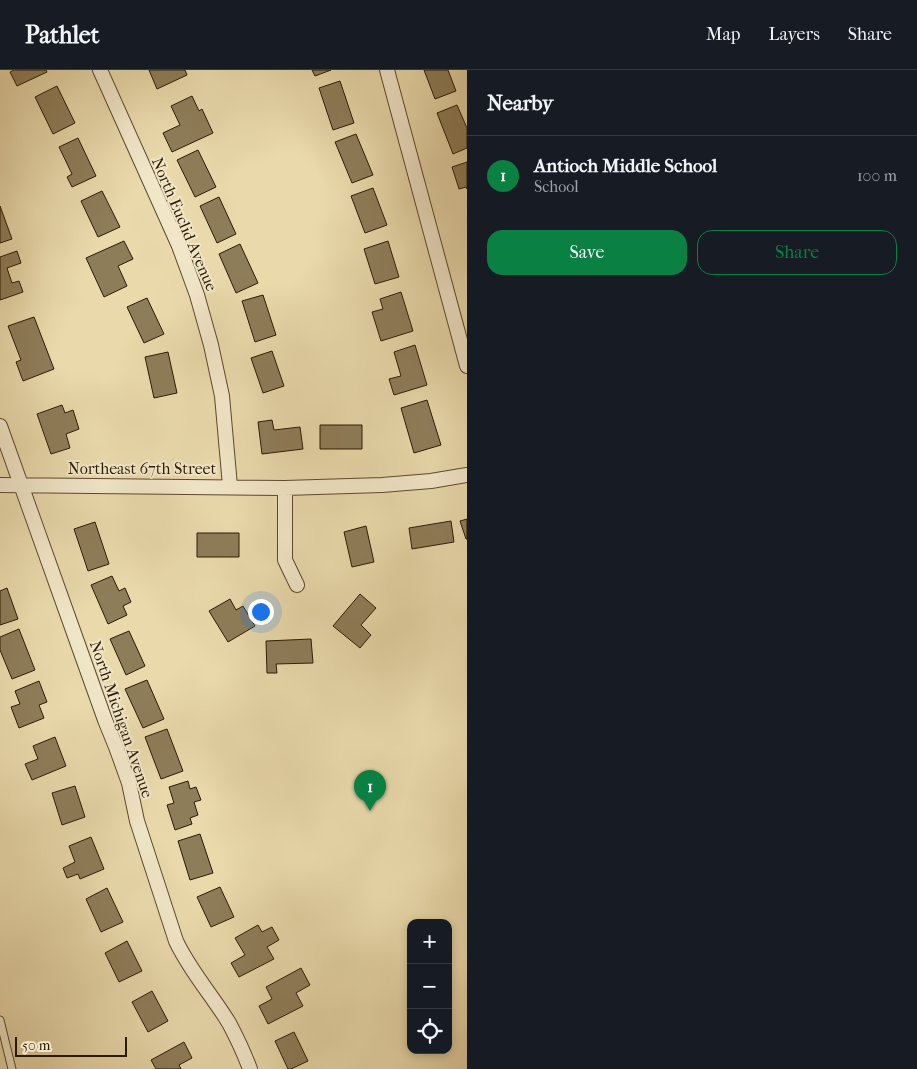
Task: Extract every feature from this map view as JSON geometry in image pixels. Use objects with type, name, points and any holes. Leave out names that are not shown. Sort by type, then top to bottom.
[{"type":"street","name":"North Euclid Avenue","points":[[100,70],[179,246],[197,295],[211,345],[222,396],[230,486]]},
{"type":"street","points":[[387,70],[467,366]]},
{"type":"street","name":"North Michigan Avenue","points":[[0,426],[104,720],[129,783],[137,821],[176,941],[205,990],[229,1023],[250,1069]]},
{"type":"street","name":"Northeast 67th Street","points":[[0,484],[284,488],[382,485],[431,481],[467,475]]},
{"type":"street","points":[[284,488],[285,560],[297,585]]},
{"type":"lane","points":[[0,1020],[12,1069]]},
{"type":"building","points":[[14,70],[46,70],[47,72],[17,86],[10,72]]},
{"type":"building","points":[[149,70],[185,70],[187,75],[157,89]]},
{"type":"building","points":[[312,70],[331,70],[315,76]]},
{"type":"building","points":[[424,70],[448,70],[456,91],[435,99]]},
{"type":"building","points":[[340,81],[354,123],[333,130],[319,88]]},
{"type":"building","points":[[57,86],[75,123],[53,134],[35,97]]},
{"type":"building","points":[[192,96],[199,111],[202,109],[213,133],[172,152],[163,133],[180,125],[171,106]]},
{"type":"building","points":[[457,105],[467,128],[467,148],[453,154],[437,113]]},
{"type":"building","points":[[356,134],[373,175],[352,183],[335,142]]},
{"type":"building","points":[[78,138],[96,176],[72,187],[67,177],[72,174],[59,147]]},
{"type":"building","points":[[198,150],[216,187],[195,197],[177,160]]},
{"type":"building","points":[[467,162],[467,189],[466,187],[459,189],[452,167]]},
{"type":"building","points":[[373,188],[387,225],[365,233],[351,196]]},
{"type":"building","points":[[102,191],[120,227],[98,237],[81,201]]},
{"type":"building","points":[[219,197],[236,234],[217,243],[200,206]]},
{"type":"building","points":[[0,206],[12,239],[0,243]]},
{"type":"building","points":[[124,241],[133,259],[118,266],[127,286],[104,297],[86,258]]},
{"type":"building","points":[[388,241],[399,277],[375,284],[364,249]]},
{"type":"building","points":[[240,244],[258,283],[236,293],[219,254]]},
{"type":"building","points":[[17,251],[21,263],[7,268],[12,283],[19,281],[23,292],[0,300],[0,257]]},
{"type":"building","points":[[401,292],[413,331],[381,341],[372,312],[383,309],[380,299]]},
{"type":"building","points":[[263,295],[276,335],[255,342],[242,301]]},
{"type":"building","points":[[147,298],[164,334],[144,343],[127,307]]},
{"type":"building","points":[[34,317],[54,369],[23,381],[16,362],[21,360],[8,326]]},
{"type":"building","points":[[415,345],[427,385],[394,395],[389,379],[401,376],[394,352]]},
{"type":"building","points":[[272,351],[284,386],[263,393],[251,358]]},
{"type":"building","points":[[168,352],[177,393],[154,398],[145,357]]},
{"type":"building","points":[[427,400],[441,445],[414,453],[401,408]]},
{"type":"building","points":[[62,405],[65,413],[73,410],[79,429],[66,434],[70,448],[51,454],[37,414]]},
{"type":"building","points":[[272,420],[274,430],[300,427],[303,449],[262,454],[258,422]]},
{"type":"building","points":[[320,425],[362,425],[362,449],[320,449]]},
{"type":"building","points":[[467,519],[467,539],[466,539],[460,521]]},
{"type":"building","points":[[451,521],[454,542],[412,549],[409,528]]},
{"type":"building","points":[[95,522],[109,564],[88,571],[74,529]]},
{"type":"building","points":[[366,526],[374,562],[352,567],[344,532]]},
{"type":"building","points":[[197,533],[239,533],[239,557],[197,557]]},
{"type":"building","points":[[112,576],[119,591],[125,588],[131,602],[123,606],[127,615],[108,624],[91,585]]},
{"type":"building","points":[[7,588],[18,619],[0,625],[0,591]]},
{"type":"building","points":[[360,594],[376,608],[361,625],[371,635],[360,648],[333,626]]},
{"type":"building","points":[[230,599],[236,610],[243,606],[255,626],[228,642],[209,611]]},
{"type":"building","points":[[19,629],[35,670],[12,679],[0,650],[0,637]]},
{"type":"building","points":[[129,631],[145,666],[126,675],[110,639]]},
{"type":"building","points":[[311,639],[313,663],[276,664],[277,673],[267,673],[266,641]]},
{"type":"building","points":[[147,680],[164,719],[143,728],[125,689]]},
{"type":"building","points":[[39,681],[47,702],[39,705],[44,718],[19,728],[11,707],[20,704],[15,691]]},
{"type":"building","points":[[167,729],[183,771],[161,779],[145,737]]},
{"type":"building","points":[[55,737],[66,766],[32,780],[25,764],[38,759],[33,746]]},
{"type":"building","points":[[188,781],[190,789],[196,787],[201,800],[194,802],[198,815],[190,818],[192,824],[175,830],[167,805],[174,803],[169,787]]},
{"type":"building","points":[[75,786],[85,817],[62,825],[52,793]]},
{"type":"building","points":[[200,834],[213,873],[190,880],[178,841]]},
{"type":"building","points":[[91,837],[104,869],[80,879],[78,874],[67,878],[63,868],[75,862],[69,846]]},
{"type":"building","points":[[220,887],[234,917],[211,927],[197,897]]},
{"type":"building","points":[[107,888],[123,922],[101,932],[86,899]]},
{"type":"building","points":[[258,925],[262,932],[272,927],[279,940],[267,947],[274,959],[239,977],[231,963],[245,955],[235,938]]},
{"type":"building","points":[[127,941],[142,971],[119,982],[105,953]]},
{"type":"building","points":[[301,968],[310,985],[296,993],[303,1006],[268,1024],[259,1006],[272,999],[266,987]]},
{"type":"building","points":[[152,991],[168,1021],[148,1032],[132,1002]]},
{"type":"building","points":[[294,1032],[308,1061],[288,1069],[275,1041]]},
{"type":"building","points":[[184,1042],[192,1058],[179,1065],[181,1069],[156,1069],[151,1060]]},
{"type":"place","name":"Antioch Middle School","points":[[370,811]]}]
